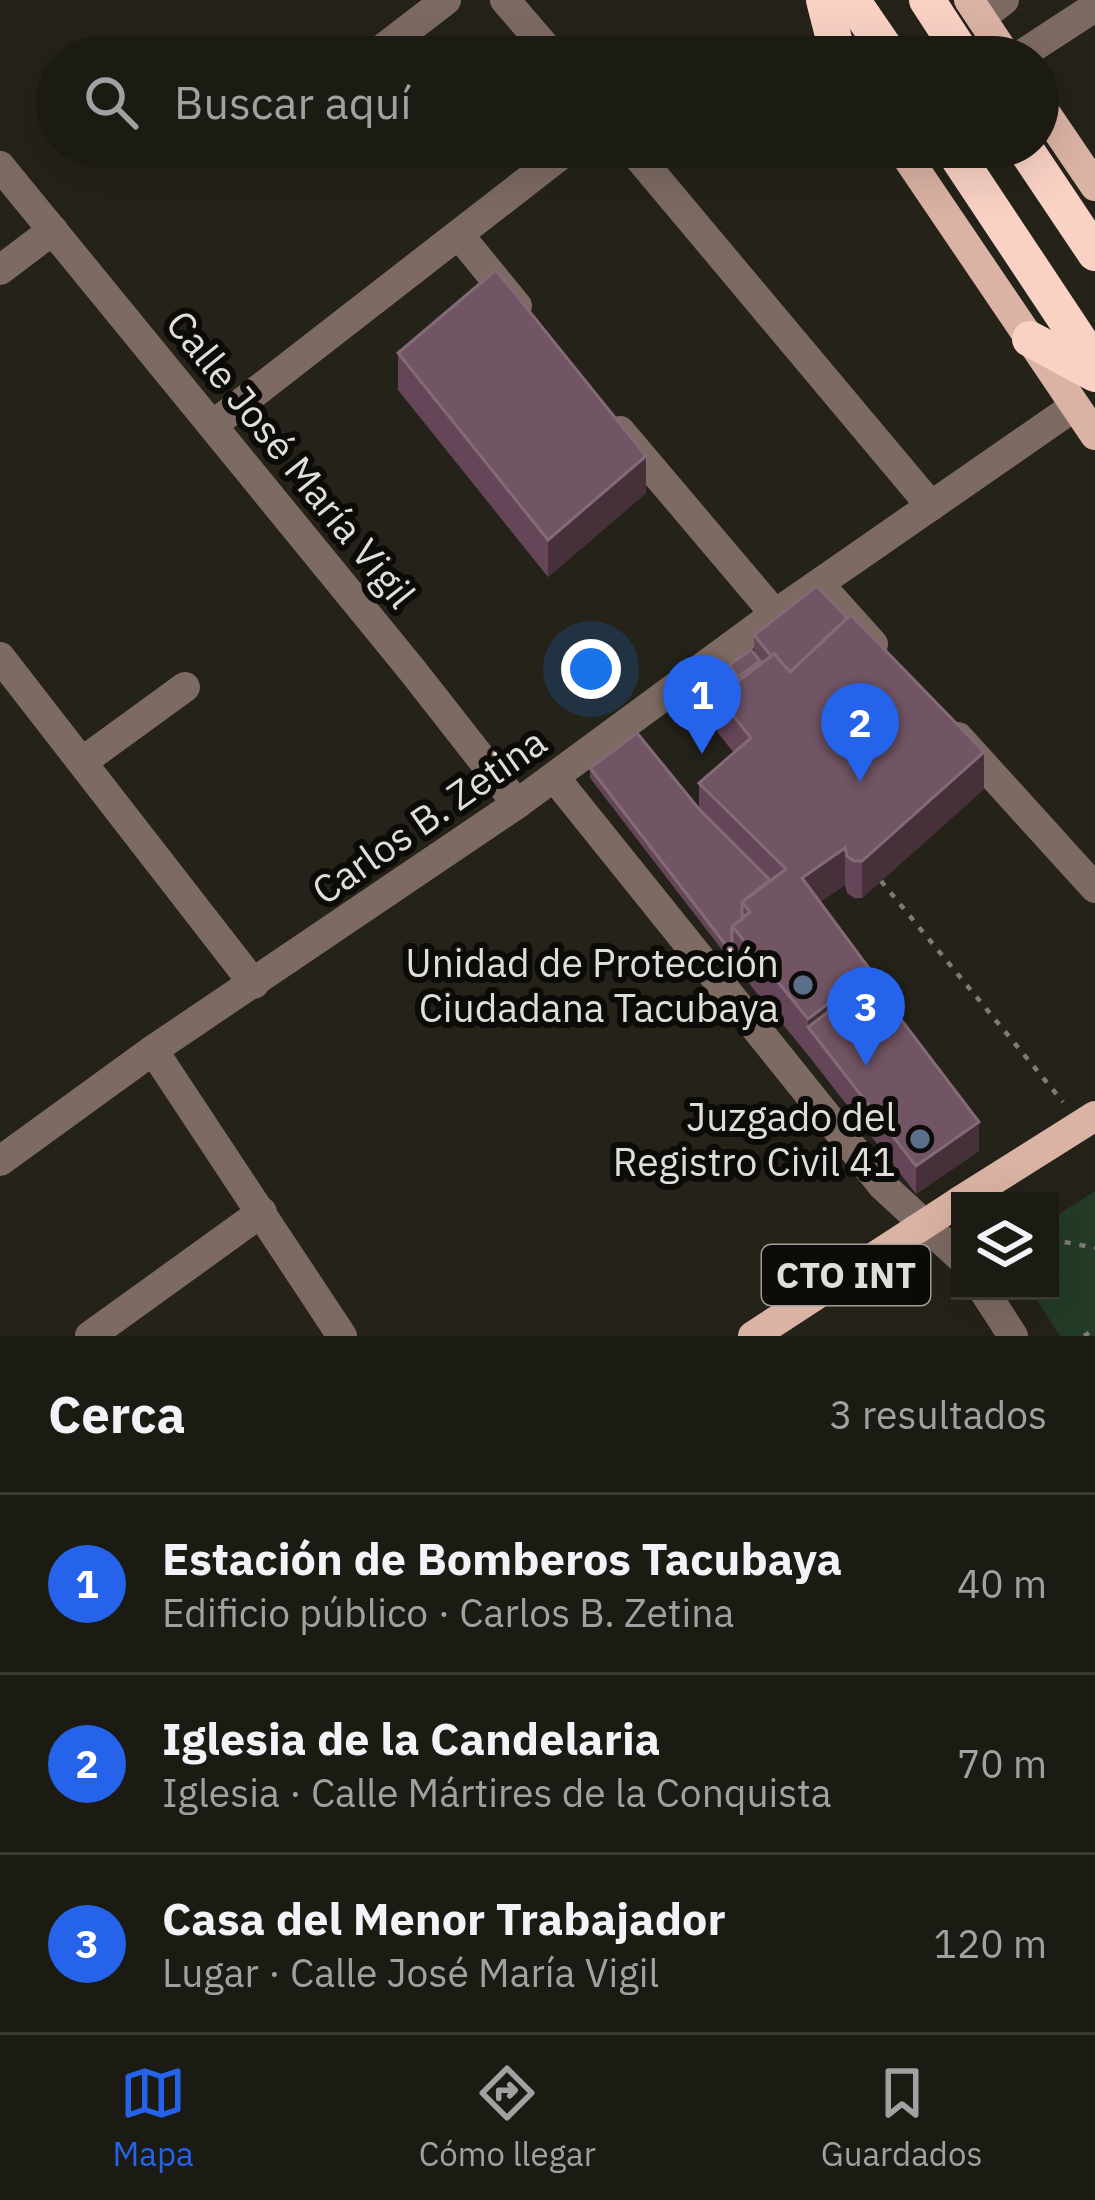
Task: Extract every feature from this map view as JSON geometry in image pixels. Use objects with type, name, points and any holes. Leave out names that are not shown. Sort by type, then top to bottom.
[{"type":"highway","points":[[824,0],[834,36]]},
{"type":"highway","points":[[852,0],[877,36]]},
{"type":"highway","points":[[958,6],[962,36]]},
{"type":"highway","points":[[965,168],[1095,364]]},
{"type":"highway","points":[[1038,168],[1095,253]]},
{"type":"highway","points":[[1030,338],[1095,374]]},
{"type":"main road","points":[[802,0],[826,36]]},
{"type":"main road","points":[[958,6],[987,36]]},
{"type":"main road","points":[[1059,133],[1095,186]]},
{"type":"main road","points":[[915,168],[1095,435]]},
{"type":"main road","name":"CTO INT","points":[[974,1192],[1088,1120]]},
{"type":"main road","name":"CTO INT","points":[[753,1336],[951,1207]]},
{"type":"street","points":[[399,36],[446,0]]},
{"type":"street","points":[[505,0],[536,36]]},
{"type":"street","points":[[1050,36],[1087,12]]},
{"type":"street","name":"Calle José María Vigil","points":[[0,166],[517,804]]},
{"type":"street","points":[[213,425],[544,168]]},
{"type":"street","points":[[648,168],[931,506]]},
{"type":"street","points":[[0,270],[53,230]]},
{"type":"street","points":[[459,235],[542,338]]},
{"type":"street","name":"Carlos B. Zetina","points":[[0,1161],[154,1050],[555,778],[775,614],[1075,406]]},
{"type":"street","points":[[600,407],[775,614]]},
{"type":"street","points":[[819,584],[896,668]]},
{"type":"street","points":[[0,658],[254,984]]},
{"type":"street","points":[[82,762],[184,687]]},
{"type":"street","points":[[942,719],[1095,888]]},
{"type":"street","points":[[555,778],[883,1186],[951,1249]]},
{"type":"street","points":[[154,1050],[342,1336]]},
{"type":"street","points":[[90,1336],[262,1212]]},
{"type":"street","points":[[990,1300],[1013,1336]]},
{"type":"path","points":[[881,881],[1088,1120]]},
{"type":"path","points":[[1059,1241],[1095,1248]]},
{"type":"path","points":[[1084,1336],[1095,1329]]},
{"type":"green space","points":[[1095,1191],[1095,1336],[1060,1336],[1037,1300],[1059,1300],[1059,1214]]},
{"type":"building","points":[[496,270],[646,456],[548,540],[398,353]]},
{"type":"building","points":[[817,586],[847,618],[790,672],[754,635]]},
{"type":"building","points":[[851,615],[984,752],[862,861],[847,856],[845,848],[802,878],[871,971],[808,1019],[732,926],[750,912],[742,902],[786,869],[699,783],[751,738],[718,696],[774,654],[790,672]]},
{"type":"building","points":[[751,650],[760,661],[738,677],[729,665]]},
{"type":"building","points":[[637,733],[699,809],[770,880],[742,902],[742,919],[732,926],[732,953],[590,768]]},
{"type":"building","points":[[871,980],[979,1122],[916,1166],[808,1027]]},
{"type":"place","name":"Estación de Bomberos Tacubaya","points":[[702,754]]},
{"type":"place","name":"Iglesia de la Candelaria","points":[[860,782]]},
{"type":"place","name":"Unidad de Protección Ciudadana Tacubaya","points":[[803,985]]},
{"type":"place","name":"Casa del Menor Trabajador","points":[[866,1066]]},
{"type":"place","name":"Juzgado del Registro Civil 41","points":[[920,1139]]}]
